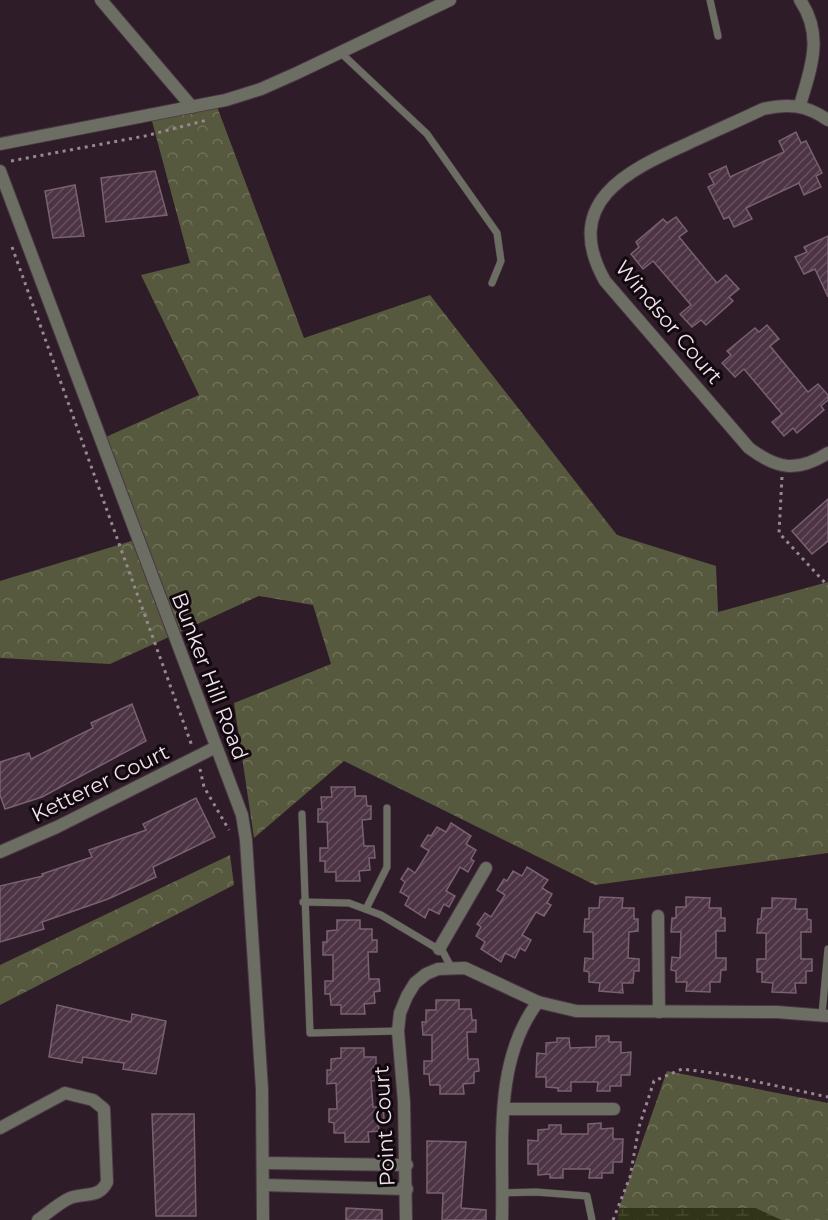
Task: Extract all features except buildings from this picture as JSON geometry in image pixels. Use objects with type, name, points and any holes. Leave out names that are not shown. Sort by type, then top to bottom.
[{"type":"street","points":[[101,0],[192,107]]},
{"type":"street","points":[[0,144],[192,107],[261,89],[450,0]]},
{"type":"street","points":[[800,0],[813,26],[815,42],[800,105],[828,120]]},
{"type":"street","name":"Windsor Court","points":[[783,466],[764,459],[749,448],[605,281],[596,263],[592,232],[600,201],[606,191],[638,165],[763,109],[782,104],[800,105]]},
{"type":"street","name":"Bunker Hill Road","points":[[0,171],[242,815],[246,840],[262,1089],[263,1220]]},
{"type":"street","points":[[783,466],[812,463],[828,453]]},
{"type":"street","name":"Ketterer Court","points":[[0,852],[57,828],[216,747]]},
{"type":"street","points":[[439,949],[486,868]]},
{"type":"street","points":[[658,916],[659,1012]]},
{"type":"street","points":[[451,967],[465,968],[488,977],[538,1002],[576,1011],[825,1015]]},
{"type":"street","name":"Point Court","points":[[406,1220],[406,1165],[398,1031],[400,1012],[415,983],[438,969],[451,967]]},
{"type":"street","points":[[502,1220],[505,1078],[509,1056],[517,1034],[538,1002]]},
{"type":"street","points":[[0,1128],[65,1093],[93,1100],[104,1109],[107,1182],[104,1189],[98,1193],[70,1198],[38,1220]]},
{"type":"street","points":[[505,1109],[614,1109]]},
{"type":"street","points":[[263,1163],[406,1165]]},
{"type":"street","points":[[263,1185],[407,1189]]},
{"type":"lane","points":[[710,0],[718,36]]},
{"type":"lane","points":[[340,52],[427,134],[497,233],[501,261],[492,283]]},
{"type":"lane","points":[[366,909],[387,867],[387,808]]},
{"type":"lane","points":[[302,814],[303,902],[310,1033],[398,1031]]},
{"type":"lane","points":[[303,902],[349,903],[381,915],[439,949],[451,967]]},
{"type":"lane","points":[[825,1015],[828,949]]},
{"type":"lane","points":[[503,1193],[536,1192],[586,1196],[592,1220]]},
{"type":"path","points":[[0,163],[145,136],[207,120]]},
{"type":"path","points":[[11,241],[19,271],[184,720],[204,787],[230,832]]},
{"type":"path","points":[[783,466],[779,533],[828,586]]},
{"type":"path","points":[[613,1220],[630,1177],[639,1127],[654,1081],[682,1070],[721,1074],[828,1097]]},
{"type":"green space","points":[[213,96],[304,338],[430,295],[617,535],[716,566],[718,612],[828,582],[828,853],[595,885],[344,761],[254,838],[234,703],[331,664],[313,605],[259,596],[110,664],[0,658],[0,581],[138,539],[97,441],[199,395],[141,275],[190,263],[149,110]]},
{"type":"green space","points":[[230,855],[234,885],[0,1005],[0,965]]},
{"type":"green space","points":[[667,1071],[828,1103],[828,1220],[781,1220],[755,1208],[619,1208]]},
{"type":"green space","points":[[619,1208],[755,1208],[781,1220],[618,1220]]}]
